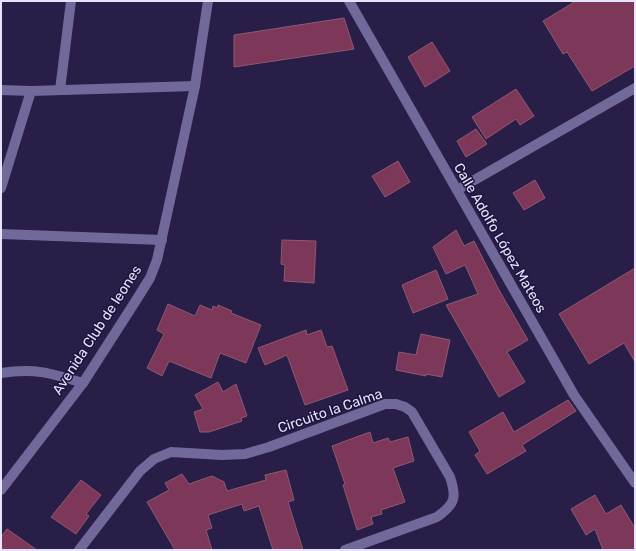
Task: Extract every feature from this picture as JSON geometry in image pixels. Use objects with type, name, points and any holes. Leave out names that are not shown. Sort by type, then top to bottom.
[{"type":"street","points":[[60,90],[71,1]]},
{"type":"street","name":"Avenida Club de leones","points":[[1,490],[83,383],[150,278],[157,260],[162,240],[195,86],[208,1]]},
{"type":"street","name":"Calle Adolfo López Mateos","points":[[349,1],[574,395],[635,483]]},
{"type":"street","points":[[1,90],[31,91],[195,86]]},
{"type":"street","points":[[458,190],[635,88]]},
{"type":"street","points":[[1,188],[31,91]]},
{"type":"street","points":[[1,234],[162,240]]},
{"type":"street","points":[[1,373],[18,370],[47,371],[83,383]]},
{"type":"street","name":"Circuito la Calma","points":[[79,550],[140,471],[154,459],[171,452],[222,455],[245,454],[385,404],[405,407],[412,412],[450,477],[454,488],[454,499],[447,510],[437,518],[345,550]]},
{"type":"building","points":[[576,1],[635,1],[635,66],[592,91],[567,52],[563,54],[543,21]]},
{"type":"building","points":[[344,18],[354,49],[234,67],[234,35]]},
{"type":"building","points":[[432,42],[450,71],[425,87],[408,57]]},
{"type":"building","points":[[516,89],[534,116],[520,125],[516,119],[486,139],[472,117]]},
{"type":"building","points":[[476,129],[487,144],[466,157],[457,141]]},
{"type":"building","points":[[398,161],[410,182],[385,197],[372,176]]},
{"type":"building","points":[[535,180],[545,198],[524,210],[513,193]]},
{"type":"building","points":[[456,230],[464,246],[474,241],[499,290],[528,340],[507,352],[525,382],[499,397],[446,305],[478,294],[465,265],[446,274],[433,247]]},
{"type":"building","points":[[282,240],[316,241],[314,283],[284,281],[285,265],[281,264]]},
{"type":"building","points":[[635,268],[635,362],[624,343],[589,364],[559,314]]},
{"type":"building","points":[[436,270],[448,299],[413,313],[402,285]]},
{"type":"building","points":[[168,304],[195,316],[200,305],[212,310],[213,306],[217,308],[218,305],[232,311],[231,313],[261,325],[246,363],[220,353],[211,378],[169,361],[162,376],[147,368],[164,334],[157,330]]},
{"type":"building","points":[[306,330],[307,335],[321,330],[327,347],[332,346],[348,390],[305,405],[287,355],[265,365],[258,348]]},
{"type":"building","points":[[421,334],[450,340],[442,377],[426,374],[426,376],[396,370],[399,352],[416,355]]},
{"type":"building","points":[[218,382],[223,392],[236,384],[247,416],[241,418],[242,421],[209,432],[200,432],[194,412],[203,409],[195,395]]},
{"type":"building","points":[[568,400],[576,411],[522,445],[526,451],[487,474],[475,455],[480,451],[469,432],[503,412],[514,432]]},
{"type":"building","points":[[370,432],[373,443],[388,438],[390,442],[408,437],[414,461],[393,468],[405,502],[381,510],[382,514],[371,517],[373,524],[357,530],[343,485],[345,484],[332,446]]},
{"type":"building","points":[[286,470],[294,500],[288,502],[303,550],[273,550],[259,506],[244,511],[242,504],[208,515],[212,528],[206,530],[212,550],[175,550],[147,502],[169,490],[165,483],[182,474],[189,484],[212,476],[224,482],[227,491],[266,480],[265,475]]},
{"type":"building","points":[[81,480],[101,495],[86,514],[89,516],[76,534],[51,517]]},
{"type":"building","points":[[595,495],[606,514],[621,505],[635,528],[635,550],[603,550],[595,529],[586,535],[571,509]]},
{"type":"building","points":[[7,529],[37,550],[1,550],[1,537]]}]
